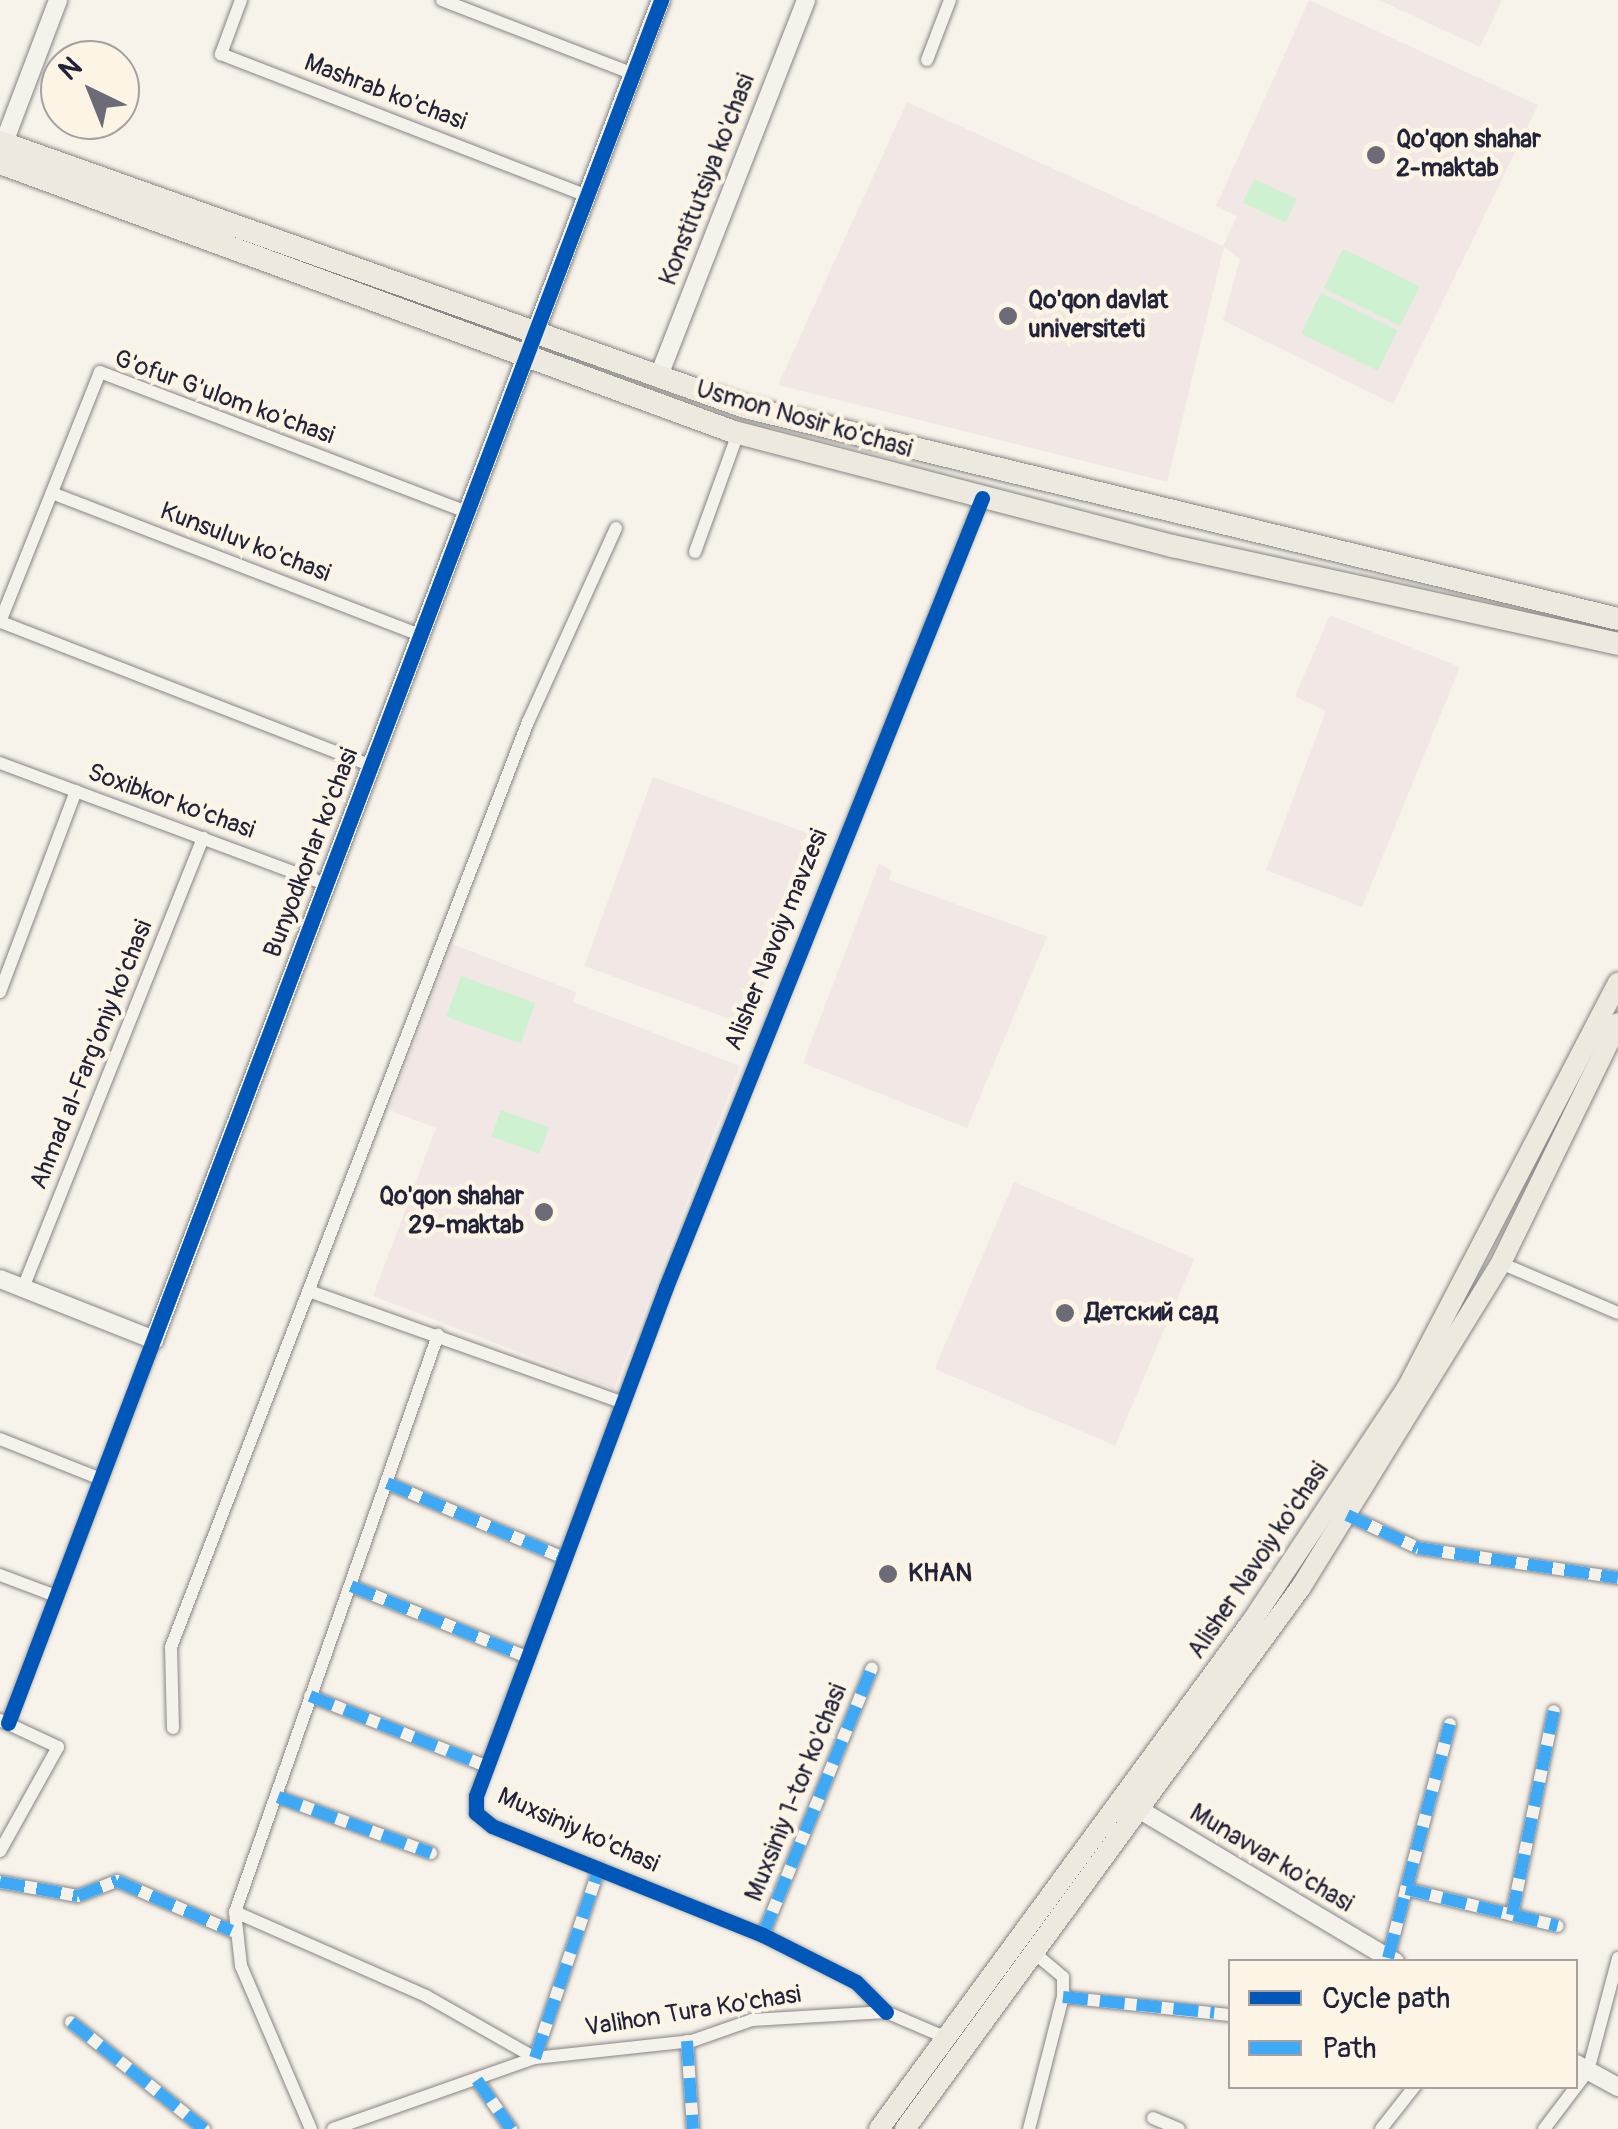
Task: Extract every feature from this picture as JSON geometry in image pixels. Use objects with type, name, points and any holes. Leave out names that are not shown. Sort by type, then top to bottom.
[{"type":"highway","name":"Usmon Nosir ko'chasi","points":[[1,150],[744,407],[1618,619]]},
{"type":"highway","name":"Usmon Nosir ko'chasi","points":[[1,150],[522,360],[738,433],[982,498],[1618,644]]},
{"type":"main road","name":"Alisher Navoiy ko'chasi","points":[[879,2129],[1252,1621],[1407,1388],[1618,983]]},
{"type":"main road","name":"Alisher Navoiy ko'chasi","points":[[905,2129],[1140,1810],[1347,1515],[1501,1263],[1618,1023]]},
{"type":"street","points":[[1,150],[58,0]]},
{"type":"street","name":"Mashrab ko'chasi","points":[[241,0],[221,54],[585,195]]},
{"type":"street","points":[[442,0],[634,74]]},
{"type":"street","name":"Bunyodkorlar ko'chasi","points":[[4,1722],[56,1596],[470,512],[522,360],[661,0]]},
{"type":"street","name":"Konstitutsiya ko'chasi","points":[[658,378],[806,0]]},
{"type":"street","points":[[927,60],[950,0]]},
{"type":"street","name":"G'ofur G'ulom ko'chasi","points":[[0,622],[100,372],[470,512]]},
{"type":"street","points":[[695,552],[738,433]]},
{"type":"street","name":"Kunsuluv ko'chasi","points":[[52,493],[422,636]]},
{"type":"street","name":"Alisher Navoiy mavzesi","points":[[623,1403],[982,498]]},
{"type":"street","points":[[173,1728],[172,1646],[528,722],[616,528]]},
{"type":"street","points":[[0,622],[372,766]]},
{"type":"street","name":"Soxibkor ko'chasi","points":[[0,763],[326,884]]},
{"type":"street","points":[[0,992],[76,791]]},
{"type":"street","name":"Ahmad al-Farg'oniy ko'chasi","points":[[23,1288],[203,838]]},
{"type":"street","points":[[1501,1263],[1618,1313]]},
{"type":"street","points":[[0,1279],[154,1340]]},
{"type":"street","points":[[308,1292],[623,1403]]},
{"type":"street","points":[[310,2129],[241,1966],[232,1930],[235,1912],[438,1335]]},
{"type":"street","name":"Muxsiniy ko'chasi","points":[[623,1403],[482,1765],[476,1813],[492,1826],[763,1935],[856,1982],[886,2012]]},
{"type":"street","points":[[0,1439],[101,1479]]},
{"type":"street","points":[[387,1483],[564,1558]]},
{"type":"street","points":[[1347,1515],[1436,1552],[1618,1578]]},
{"type":"street","points":[[0,1575],[56,1596]]},
{"type":"street","points":[[351,1586],[524,1656]]},
{"type":"street","name":"Muxsiniy 1-tor ko'chasi","points":[[763,1935],[872,1668]]},
{"type":"street","points":[[310,1696],[482,1765]]},
{"type":"street","points":[[1512,1915],[1554,1711]]},
{"type":"street","points":[[0,1850],[58,1747],[4,1722]]},
{"type":"street","points":[[1392,1959],[1406,1889],[1450,1724]]},
{"type":"street","points":[[278,1797],[431,1853]]},
{"type":"street","name":"Munavvar ko'chasi","points":[[1121,1799],[1390,1959]]},
{"type":"street","points":[[235,1912],[426,1996],[535,2058],[599,1869]]},
{"type":"street","points":[[0,1882],[78,1896],[117,1881],[232,1930]]},
{"type":"street","points":[[1406,1889],[1558,1926]]},
{"type":"street","points":[[1029,2129],[1063,1997],[1063,1978],[1034,1952]]},
{"type":"street","points":[[1618,1958],[1582,2067],[1618,2087]]},
{"type":"street","points":[[1063,1997],[1228,2015]]},
{"type":"street","name":"Valihon Tura Ko'chasi","points":[[334,2129],[381,2122],[535,2058],[686,2041],[752,2020],[886,2012],[947,2038]]},
{"type":"street","points":[[71,2022],[204,2129]]},
{"type":"street","points":[[686,2041],[692,2129]]},
{"type":"street","points":[[477,2080],[510,2129]]},
{"type":"street","points":[[1380,2129],[1413,2089]]},
{"type":"street","points":[[1544,2129],[1569,2089]]},
{"type":"street","points":[[1153,2118],[1179,2129]]},
{"type":"shaded area","points":[[1309,0],[1538,105],[1393,404],[1223,320],[1240,259],[1224,247],[1167,482],[778,385],[907,102],[1223,246],[1237,216],[1216,206]]},
{"type":"shaded area","points":[[1379,0],[1502,0],[1480,47]]},
{"type":"shaded area","points":[[1330,615],[1460,667],[1362,907],[1266,870],[1326,711],[1295,696]]},
{"type":"shaded area","points":[[653,777],[818,837],[750,1026],[584,966]]},
{"type":"shaded area","points":[[879,864],[892,870],[889,880],[1047,937],[967,1128],[803,1063]]},
{"type":"shaded area","name":"Qo'qon shahar 29-maktab","points":[[452,944],[576,992],[573,1002],[740,1066],[614,1389],[373,1296],[436,1128],[389,1110]]},
{"type":"shaded area","name":"Детский сад","points":[[1014,1182],[1194,1259],[1115,1445],[935,1369]]},
{"type":"green space","points":[[1254,179],[1297,199],[1286,222],[1243,203]]},
{"type":"green space","points":[[1343,249],[1419,286],[1400,326],[1324,289]]},
{"type":"green space","points":[[1321,293],[1397,330],[1378,371],[1301,333]]},
{"type":"green space","points":[[461,976],[535,1003],[521,1043],[446,1016]]},
{"type":"green space","points":[[501,1110],[549,1127],[539,1154],[491,1136]]},
{"type":"marked path","points":[[387,1483],[564,1558]]},
{"type":"marked path","points":[[1347,1515],[1418,1548],[1618,1578]]},
{"type":"marked path","points":[[351,1586],[524,1656]]},
{"type":"marked path","points":[[763,1935],[872,1668]]},
{"type":"marked path","points":[[310,1696],[483,1765]]},
{"type":"marked path","points":[[1512,1915],[1554,1711]]},
{"type":"marked path","points":[[1388,1958],[1450,1724]]},
{"type":"marked path","points":[[278,1797],[431,1853]]},
{"type":"marked path","points":[[535,2058],[599,1869]]},
{"type":"marked path","points":[[0,1882],[78,1896],[117,1881],[232,1931]]},
{"type":"marked path","points":[[1406,1889],[1558,1926]]},
{"type":"marked path","points":[[1063,1997],[1214,2013]]},
{"type":"marked path","points":[[71,2022],[204,2129]]},
{"type":"marked path","points":[[687,2041],[693,2129]]},
{"type":"marked path","points":[[477,2080],[511,2129]]},
{"type":"cycle path","points":[[8,1723],[661,0]]},
{"type":"cycle path","points":[[886,2012],[856,1982],[763,1935],[492,1826],[476,1813],[476,1796],[666,1287],[982,498]]},
{"type":"place","name":"Qo'qon shahar 2-maktab","points":[[1376,155]]},
{"type":"place","name":"Qo'qon davlat universiteti","points":[[1008,316]]},
{"type":"place","name":"Qo'qon shahar 29-maktab","points":[[544,1212]]},
{"type":"place","name":"Детский сад","points":[[1065,1313]]},
{"type":"place","name":"KHAN","points":[[888,1574]]}]
